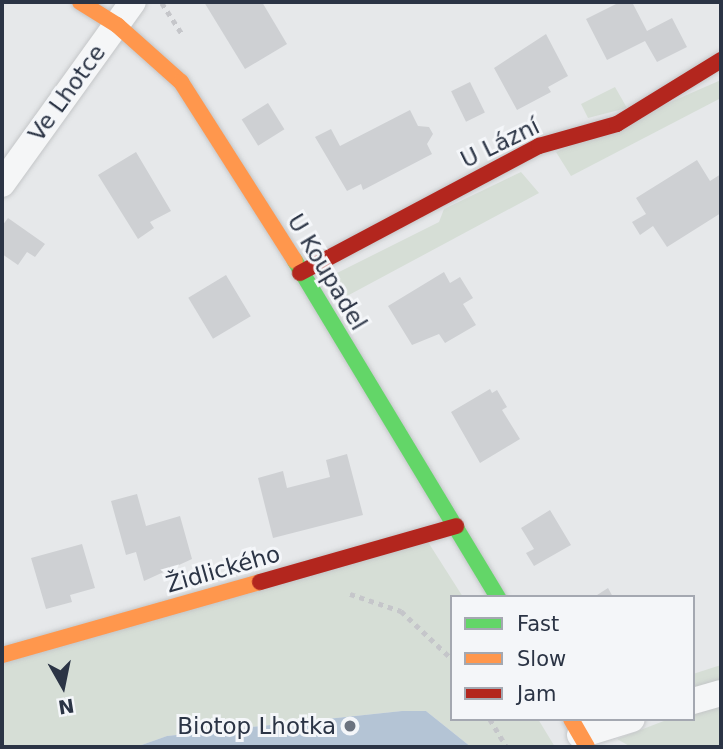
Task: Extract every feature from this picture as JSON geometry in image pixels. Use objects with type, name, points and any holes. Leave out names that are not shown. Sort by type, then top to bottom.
[{"type":"street","name":"U Koupadel","points":[[80,2],[117,25],[181,82],[497,595]]},
{"type":"street","name":"Ve Lhotce","points":[[2,184],[133,2]]},
{"type":"street","name":"U Lázní","points":[[300,273],[539,146],[617,124],[721,60]]},
{"type":"street","name":"Židlického","points":[[2,655],[456,526]]},
{"type":"street","points":[[695,700],[721,693]]},
{"type":"street","points":[[579,734],[625,721]]},
{"type":"path","points":[[341,593],[383,601],[401,611],[424,627],[450,657]]},
{"type":"path","points":[[491,721],[506,747]]},
{"type":"shaded area","points":[[721,80],[721,98],[571,176],[556,152]]},
{"type":"shaded area","points":[[615,87],[627,108],[588,118],[581,104]]},
{"type":"shaded area","points":[[521,172],[539,193],[347,296],[335,274],[439,222],[444,209]]},
{"type":"shaded area","points":[[428,542],[462,595],[450,595],[450,721],[539,721],[555,747],[471,747],[426,711],[402,711],[167,736],[136,747],[2,747],[2,663]]},
{"type":"shaded area","points":[[721,665],[721,684],[695,692],[695,673]]},
{"type":"shaded area","points":[[721,705],[721,747],[631,747],[617,739],[664,721],[695,721],[695,712]]},
{"type":"water","name":"Biotop Lhotka","points":[[402,711],[426,711],[471,747],[136,747],[167,736]]},
{"type":"building","points":[[204,2],[262,2],[287,44],[245,69]]},
{"type":"building","points":[[620,2],[632,2],[647,31],[672,18],[687,47],[657,62],[645,41],[607,60],[586,19]]},
{"type":"building","points":[[546,34],[568,76],[548,87],[551,92],[517,110],[494,68]]},
{"type":"building","points":[[470,82],[485,113],[466,122],[451,91]]},
{"type":"building","points":[[268,103],[284,129],[258,146],[242,119]]},
{"type":"building","points":[[410,110],[418,126],[429,127],[433,134],[427,144],[432,154],[363,190],[361,184],[347,191],[315,137],[331,129],[340,146]]},
{"type":"building","points":[[136,152],[171,211],[150,222],[154,228],[138,239],[98,175]]},
{"type":"building","points":[[697,160],[710,181],[721,174],[721,213],[667,247],[653,226],[640,235],[632,222],[646,214],[636,198]]},
{"type":"building","points":[[8,218],[45,244],[35,257],[27,252],[18,265],[2,254],[2,226]]},
{"type":"building","points":[[444,272],[450,283],[460,277],[473,298],[463,304],[476,325],[445,343],[439,334],[412,345],[388,306]]},
{"type":"building","points":[[226,275],[251,316],[213,339],[188,298]]},
{"type":"building","points":[[490,389],[492,393],[497,390],[507,407],[502,410],[520,439],[480,463],[451,412]]},
{"type":"building","points":[[347,454],[363,515],[273,538],[258,478],[283,471],[287,488],[330,477],[326,460]]},
{"type":"building","points":[[137,494],[146,526],[180,516],[192,559],[144,581],[136,552],[126,555],[111,501]]},
{"type":"building","points":[[550,510],[571,545],[534,566],[526,553],[534,549],[521,528]]},
{"type":"building","points":[[82,544],[95,588],[70,595],[72,602],[46,609],[31,558]]},
{"type":"building","points":[[608,588],[612,595],[597,595]]},
{"type":"traffic: fast","points":[[295,261],[497,595]]},
{"type":"traffic: slow","points":[[80,2],[117,25],[181,82],[295,261]]},
{"type":"traffic: slow","points":[[2,655],[260,582]]},
{"type":"traffic: slow","points":[[572,721],[587,747]]},
{"type":"traffic: jam","points":[[300,273],[539,146],[617,124],[721,60]]},
{"type":"traffic: jam","points":[[260,582],[456,526]]},
{"type":"place","name":"Biotop Lhotka","points":[[350,726]]}]
